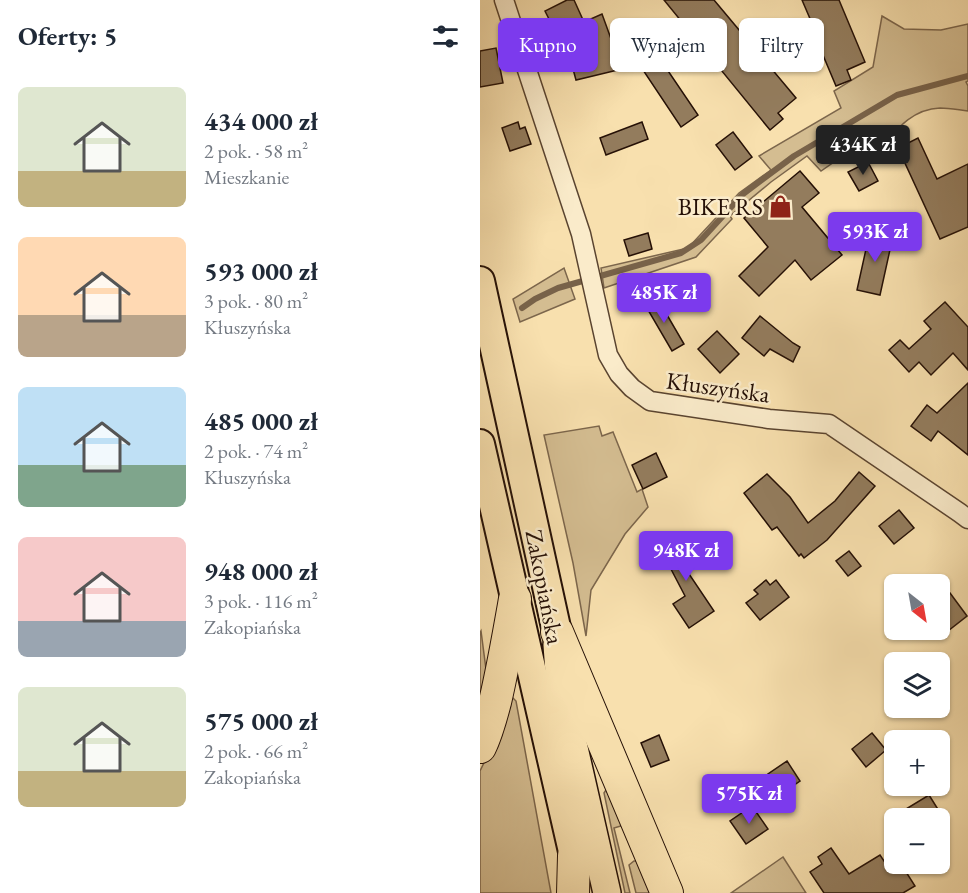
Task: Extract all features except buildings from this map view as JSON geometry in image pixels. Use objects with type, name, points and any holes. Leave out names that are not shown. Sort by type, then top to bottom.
[{"type":"highway","name":"Zakopiańska","points":[[480,281],[556,632]]},
{"type":"highway","name":"Zakopiańska","points":[[480,444],[574,856]]},
{"type":"highway","points":[[480,747],[498,689],[515,599]]},
{"type":"highway","points":[[556,632],[667,893]]},
{"type":"highway","points":[[573,893],[574,856]]},
{"type":"main road","name":"Zakopiańska","points":[[556,632],[559,672],[607,893]]},
{"type":"main road","name":"Zakopiańska","points":[[574,856],[584,893]]},
{"type":"street","name":"Kłuszyńska","points":[[504,0],[581,234],[608,355],[619,374],[632,388],[650,401],[769,419],[829,424],[965,512]]},
{"type":"shaded area","points":[[882,16],[904,29],[941,30],[968,24],[968,81],[966,82],[968,111],[929,109],[911,117],[876,153],[850,151],[821,171],[807,156],[730,216],[732,219],[696,257],[604,288],[601,268],[688,248],[739,193],[771,170],[759,156],[841,108],[834,91],[873,67]]},
{"type":"shaded area","points":[[564,268],[575,299],[520,322],[513,299]]},
{"type":"shaded area","points":[[599,426],[602,436],[613,432],[637,492],[642,489],[648,507],[625,534],[591,590],[586,636],[573,563],[544,435]]},
{"type":"shaded area","points":[[481,631],[487,677],[480,702],[480,633]]},
{"type":"shaded area","points":[[512,697],[516,701],[551,893],[480,893],[480,771]]},
{"type":"shaded area","points":[[606,790],[624,825],[614,828],[630,893],[625,893],[604,793]]},
{"type":"shaded area","points":[[783,857],[806,893],[731,893]]},
{"type":"shaded area","points":[[634,861],[639,861],[652,893],[636,893],[629,865]]},
{"type":"waterway","points":[[522,308],[558,288],[681,253],[701,240],[743,194],[794,156],[897,95],[968,76]]},
{"type":"place","name":"BIKE RS","points":[[781,206]]}]
